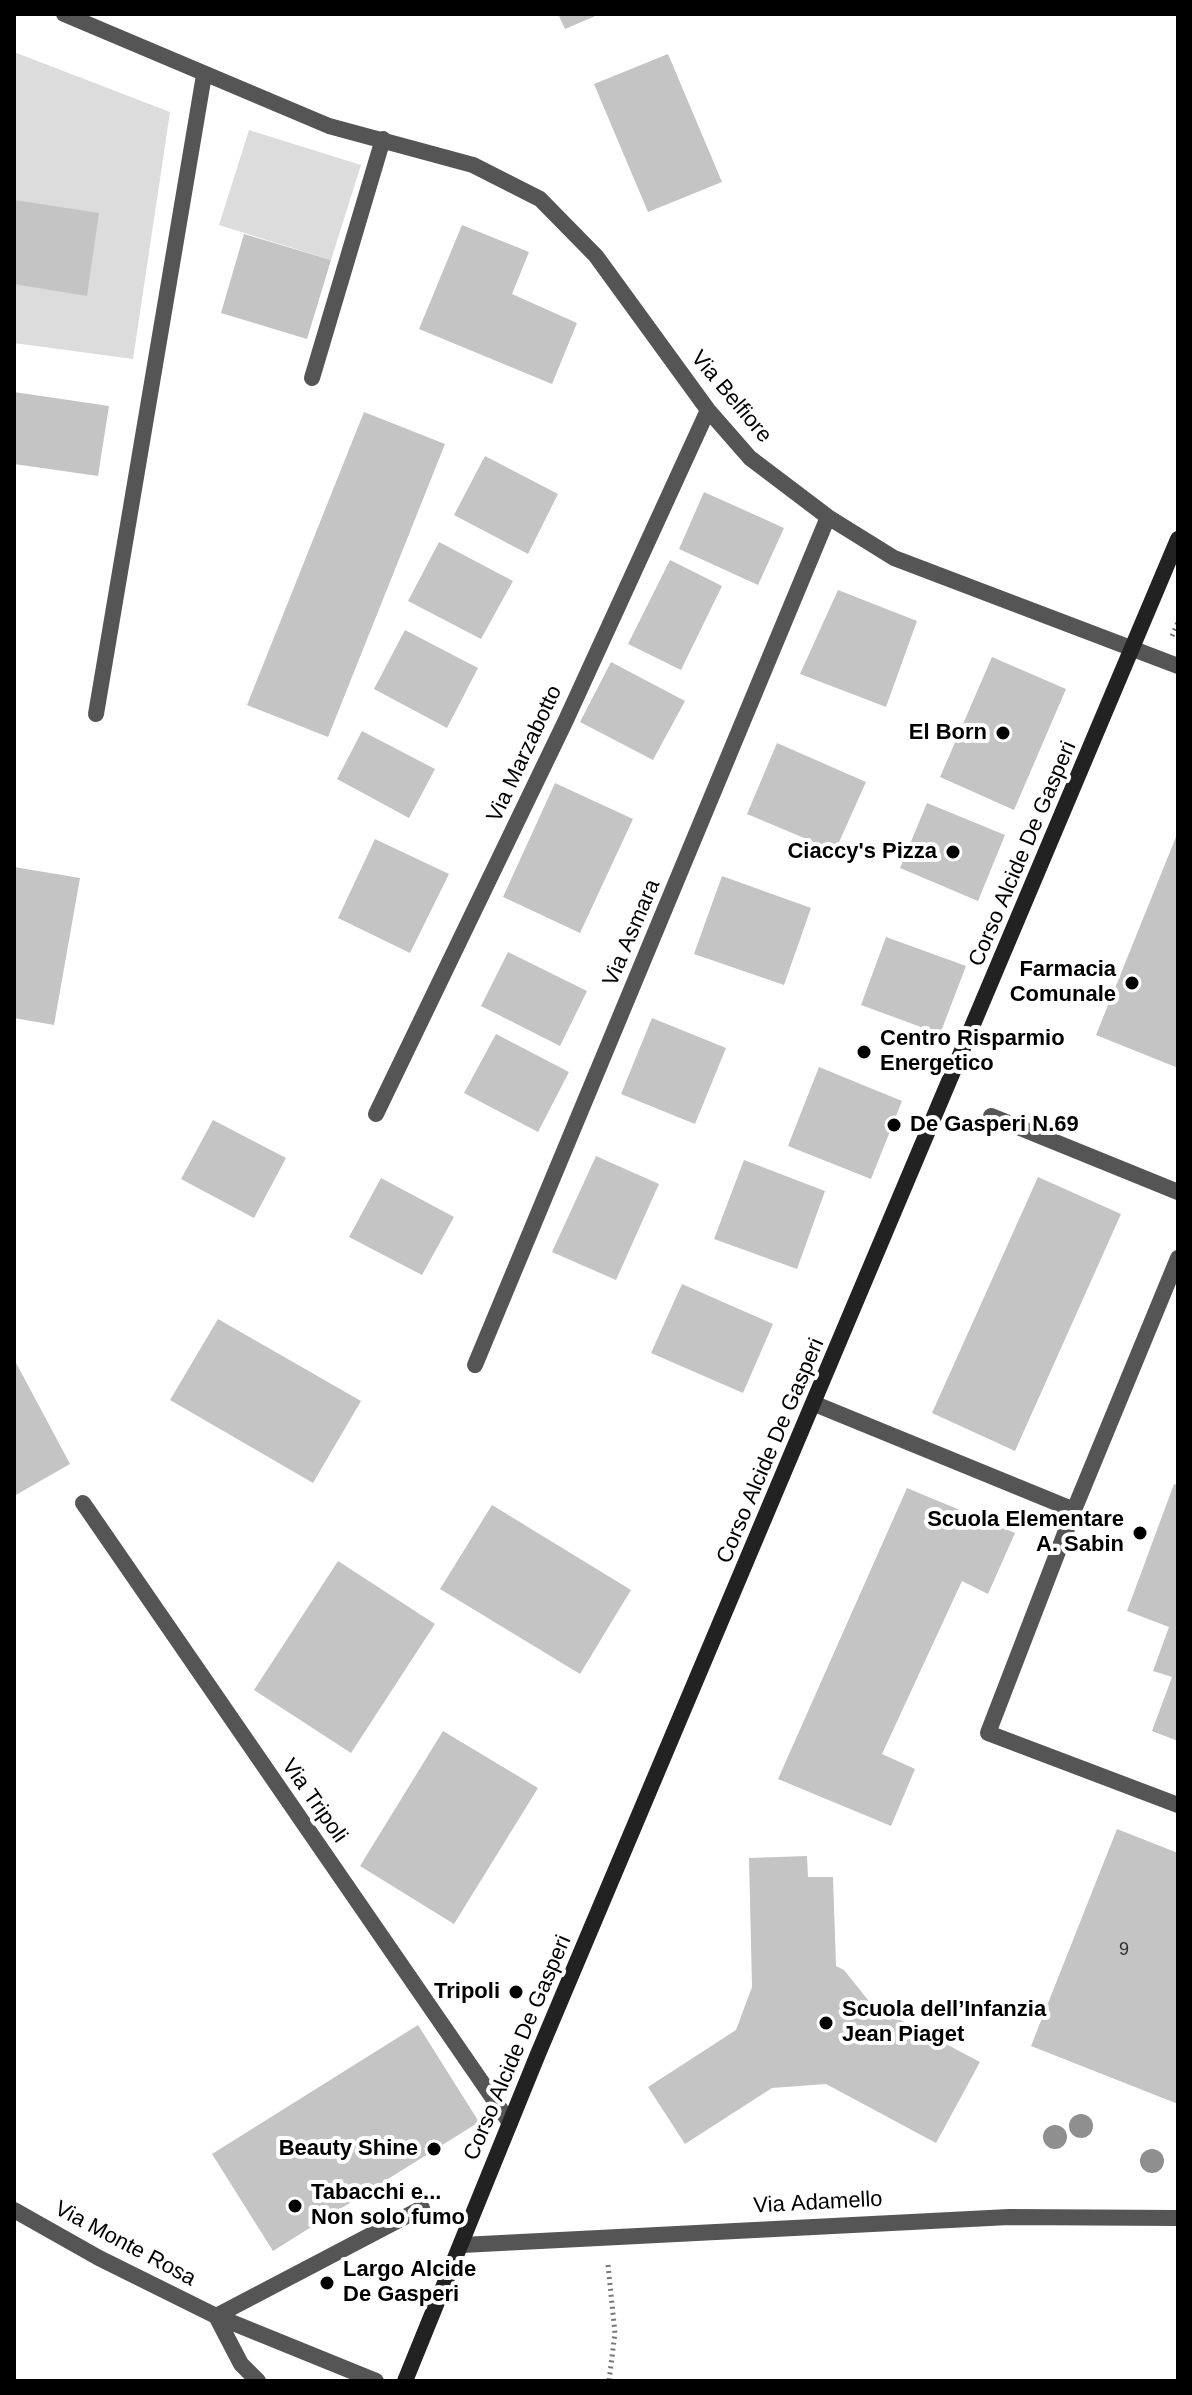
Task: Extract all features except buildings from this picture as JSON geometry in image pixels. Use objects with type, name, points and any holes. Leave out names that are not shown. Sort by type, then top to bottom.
[{"type":"street","name":"Via Belfiore","points":[[64,14],[329,126],[473,165],[540,199],[596,256],[708,410],[750,458],[828,517],[894,558],[1178,666]]},
{"type":"street","points":[[96,714],[204,75]]},
{"type":"street","points":[[312,378],[383,139]]},
{"type":"street","name":"Via Marzabotto","points":[[376,1114],[566,720],[708,410]]},
{"type":"street","name":"Via Asmara","points":[[475,1365],[828,517]]},
{"type":"street","name":"Corso Alcide De Gasperi","points":[[405,2381],[510,2123],[1178,539]]},
{"type":"street","points":[[991,1116],[1178,1192]]},
{"type":"street","points":[[1178,1258],[1074,1510],[988,1733],[1178,1805]]},
{"type":"street","points":[[815,1404],[1074,1510]]},
{"type":"street","name":"Via Tripoli","points":[[83,1503],[510,2123]]},
{"type":"street","points":[[216,2316],[422,2208]]},
{"type":"street","name":"Via Monte Rosa","points":[[14,2210],[99,2258],[216,2316]]},
{"type":"street","name":"Via Adamello","points":[[462,2245],[1009,2217],[1178,2218]]},
{"type":"street","points":[[216,2316],[241,2364],[258,2381]]},
{"type":"street","points":[[216,2316],[376,2381]]},
{"type":"path","points":[[609,2275],[615,2333],[609,2381]]},
{"type":"shaded area","points":[[14,52],[170,112],[133,359],[14,343]]},
{"type":"shaded area","points":[[249,130],[361,165],[331,260],[219,225]]},
{"type":"place","name":"El Born","points":[[1003,733]]},
{"type":"place","name":"Ciaccy's Pizza","points":[[953,852]]},
{"type":"place","name":"Farmacia Comunale","points":[[1132,983]]},
{"type":"place","name":"Centro Risparmio Energetico","points":[[864,1052]]},
{"type":"place","name":"De Gasperi N.69","points":[[894,1125]]},
{"type":"place","name":"Scuola Elementare A. Sabin","points":[[1140,1533]]},
{"type":"place","name":"Tripoli","points":[[516,1992]]},
{"type":"place","name":"Scuola dell’Infanzia Jean Piaget","points":[[826,2023]]},
{"type":"place","name":"Beauty Shine","points":[[434,2149]]},
{"type":"place","name":"Tabacchi e... Non solo fumo","points":[[295,2206]]},
{"type":"place","name":"Largo Alcide De Gasperi","points":[[327,2283]]}]
